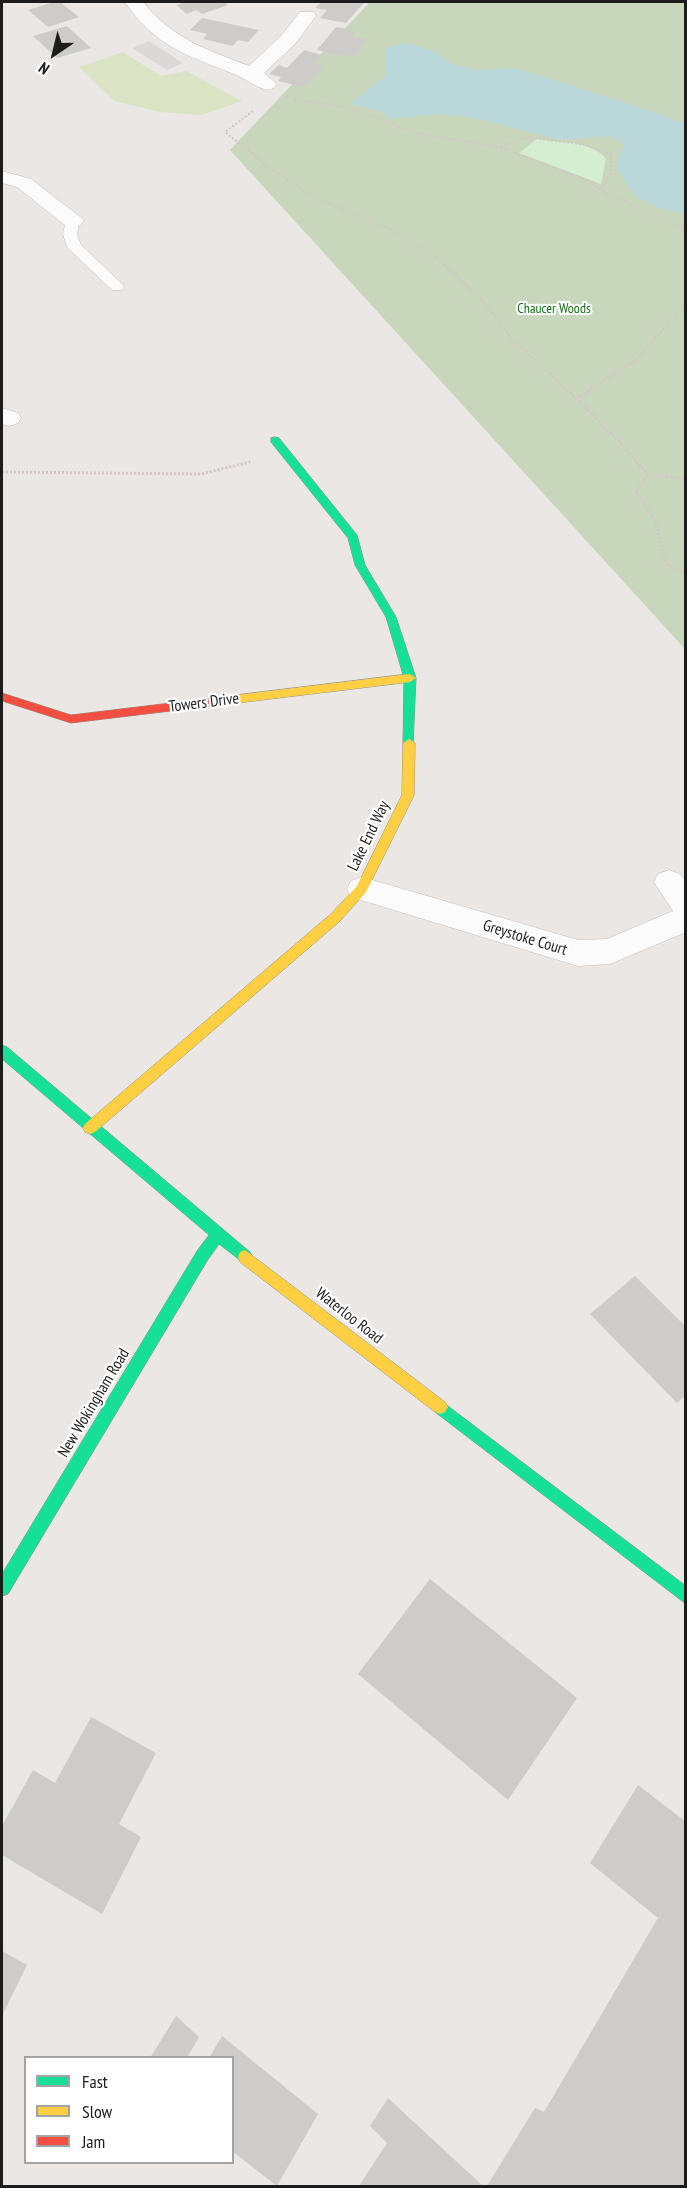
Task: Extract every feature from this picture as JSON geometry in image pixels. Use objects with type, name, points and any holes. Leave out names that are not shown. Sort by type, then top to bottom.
[{"type":"street","points":[[134,2],[145,17],[176,43],[204,57],[260,79],[307,16]]},
{"type":"street","points":[[2,177],[24,183],[74,220]]},
{"type":"street","name":"Lake End Way","points":[[90,1128],[336,917],[362,889],[408,795],[410,678],[391,617],[360,565],[353,537],[274,440]]},
{"type":"street","name":"Towers Drive","points":[[2,697],[71,719],[410,678]]},
{"type":"street","name":"Greystoke Court","points":[[362,889],[578,953],[610,951],[686,919]]},
{"type":"street","name":"Waterloo Road","points":[[2,1051],[217,1236],[686,1596]]},
{"type":"street","name":"New Wokingham Road","points":[[2,1588],[202,1256],[217,1236]]},
{"type":"lane","points":[[74,220],[70,234],[74,247],[117,287]]},
{"type":"path","points":[[294,99],[345,107],[420,134],[500,147],[589,181],[601,190],[686,230]]},
{"type":"path","points":[[257,108],[225,132],[270,168],[316,198],[394,231],[434,256],[478,295],[514,341],[577,398],[618,439],[648,475],[686,479]]},
{"type":"path","points":[[500,147],[527,137],[586,144],[611,155],[611,172],[601,190]]},
{"type":"path","points":[[577,398],[636,360],[686,304]]},
{"type":"path","points":[[2,472],[201,474],[285,453]]},
{"type":"path","points":[[648,475],[636,491],[656,523],[666,564],[686,574]]},
{"type":"green space","name":"Chaucer Woods","points":[[370,2],[685,2],[685,649],[230,150]]},
{"type":"green space","points":[[123,52],[161,76],[186,71],[242,101],[201,115],[160,112],[114,101],[79,67]]},
{"type":"green space","points":[[537,139],[583,145],[600,153],[606,159],[601,184],[519,153]]},
{"type":"shaded area","points":[[149,41],[183,63],[167,70],[132,48]]},
{"type":"water","points":[[406,43],[435,51],[452,64],[477,70],[515,68],[652,111],[685,124],[685,214],[662,209],[634,195],[617,169],[618,159],[625,144],[609,136],[560,140],[461,116],[435,114],[390,119],[381,111],[350,104],[386,76],[386,48]]},
{"type":"building","points":[[60,2],[79,17],[48,27],[28,10]]},
{"type":"building","points":[[187,2],[224,2],[228,5],[202,14],[196,10],[187,14],[176,5]]},
{"type":"building","points":[[321,2],[364,3],[346,23],[320,18],[327,10],[315,8]]},
{"type":"building","points":[[202,18],[259,30],[248,42],[238,40],[233,46],[203,39],[207,34],[190,30]]},
{"type":"building","points":[[67,26],[91,48],[57,58],[33,36]]},
{"type":"building","points":[[336,27],[356,31],[352,37],[367,39],[353,57],[317,50]]},
{"type":"building","points":[[304,50],[322,55],[314,63],[324,66],[303,87],[278,81],[281,77],[269,74],[279,65],[287,68]]},
{"type":"building","points":[[635,1276],[686,1327],[686,1395],[677,1403],[590,1314]]},
{"type":"building","points":[[430,1579],[577,1698],[508,1800],[358,1674]]},
{"type":"building","points":[[91,1717],[156,1753],[119,1824],[141,1837],[102,1914],[2,1855],[2,1826],[33,1770],[55,1783]]},
{"type":"building","points":[[638,1785],[686,1822],[686,2186],[487,2186],[535,2108],[544,2112],[658,1918],[590,1863]]},
{"type":"building","points":[[2,1951],[27,1965],[2,2016]]},
{"type":"building","points":[[176,2016],[199,2037],[188,2056],[151,2056]]},
{"type":"building","points":[[222,2036],[318,2114],[277,2186],[234,2153],[234,2056],[210,2056]]},
{"type":"building","points":[[388,2098],[483,2186],[359,2186],[387,2143],[370,2126]]},
{"type":"traffic: fast","points":[[275,440],[353,537],[360,565],[391,617],[410,678],[409,743]]},
{"type":"traffic: fast","points":[[2,1051],[245,1257]]},
{"type":"traffic: fast","points":[[2,1588],[202,1256],[217,1236]]},
{"type":"traffic: fast","points":[[440,1407],[686,1596]]},
{"type":"traffic: slow","points":[[212,702],[410,678]]},
{"type":"traffic: slow","points":[[90,1128],[336,917],[362,889],[408,795],[409,743]]},
{"type":"traffic: slow","points":[[245,1257],[440,1407]]},
{"type":"traffic: jam","points":[[2,697],[71,719],[212,702]]}]
